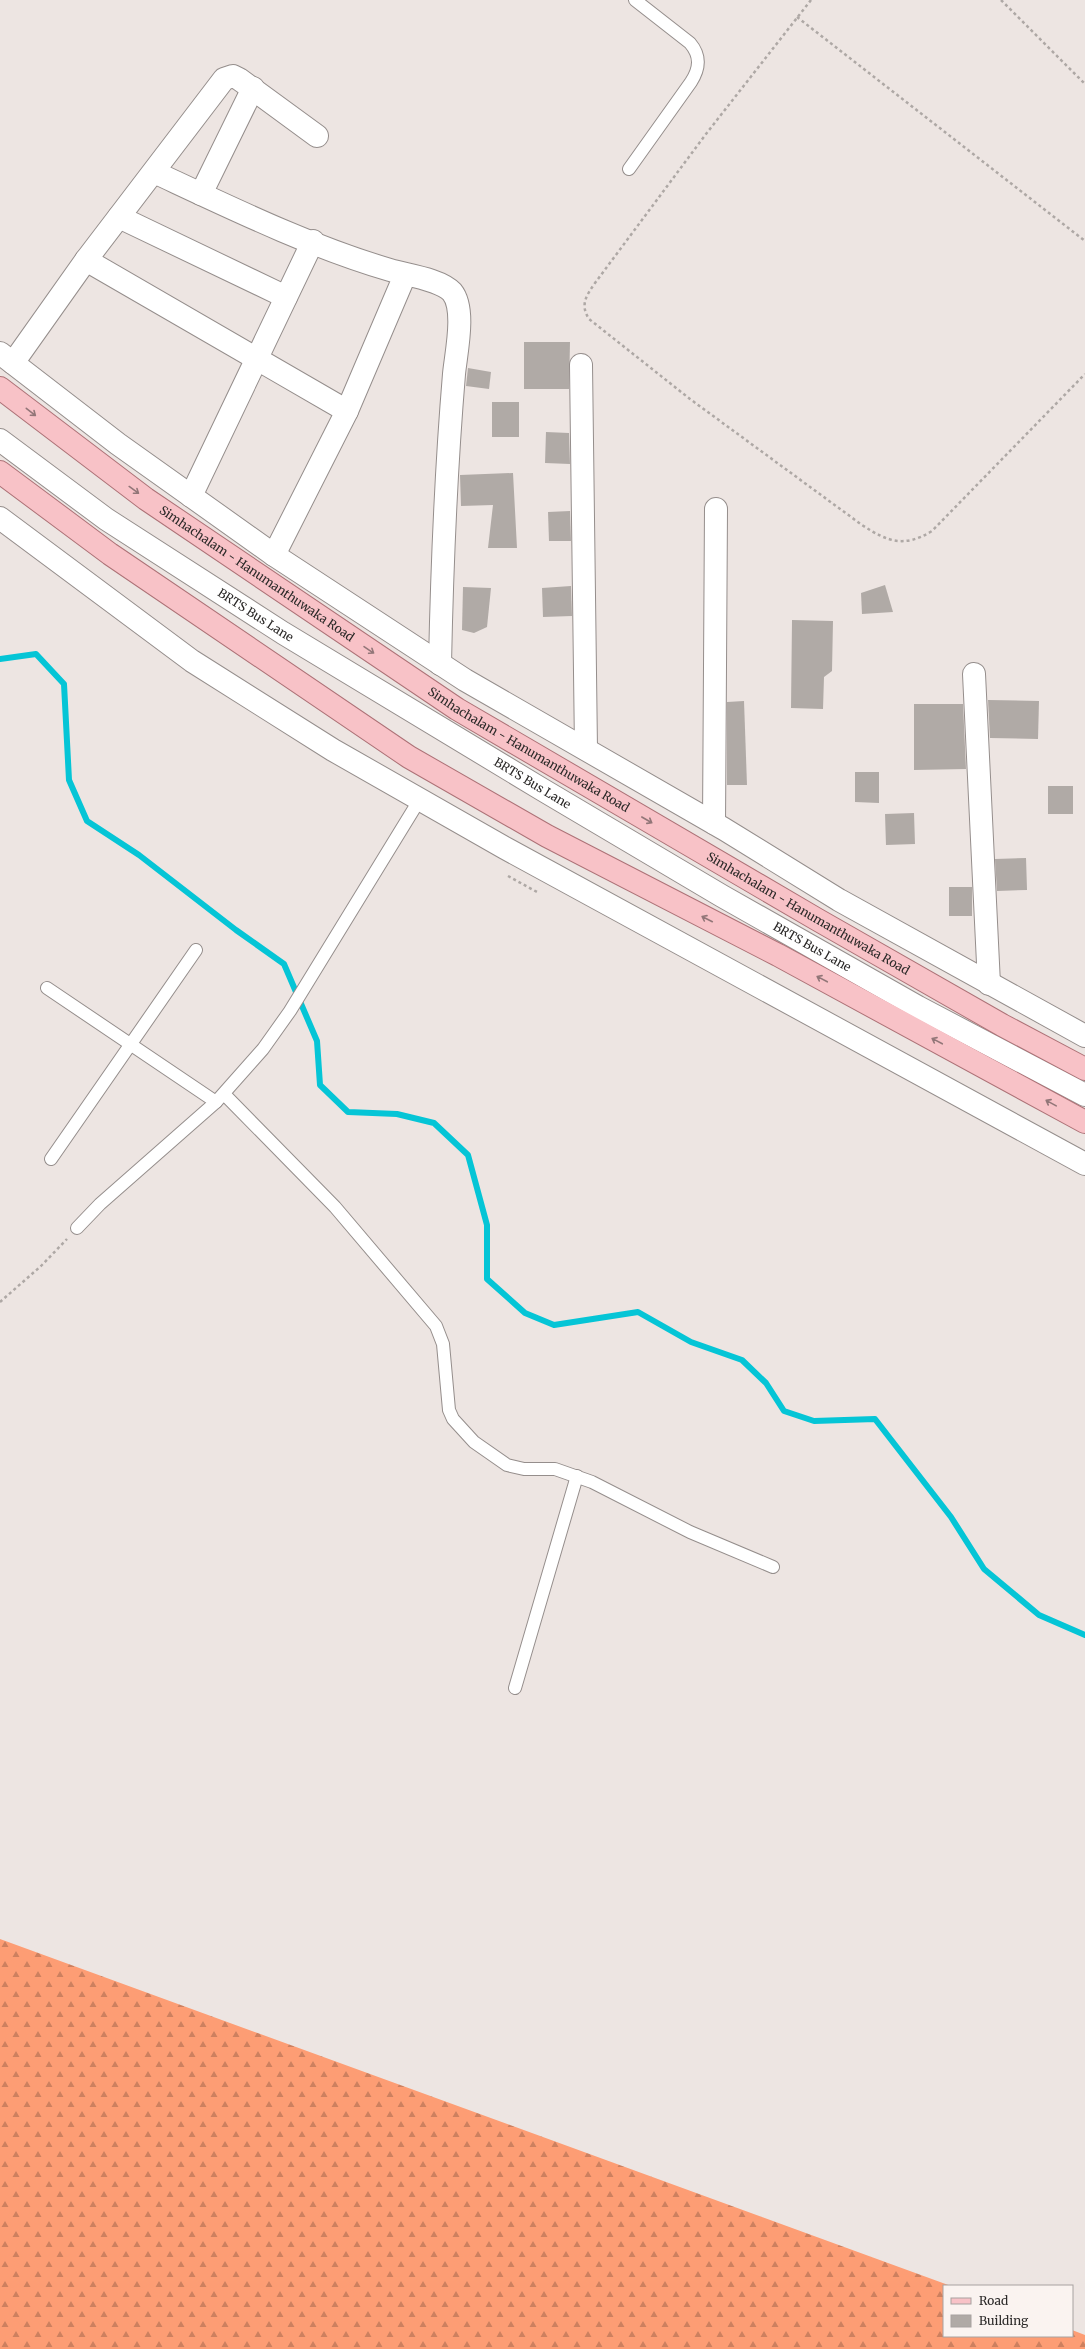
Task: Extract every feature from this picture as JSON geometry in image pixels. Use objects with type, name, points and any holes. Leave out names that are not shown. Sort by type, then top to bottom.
[{"type":"main road","name":"Simhachalam - Hanumanthuwaka Road","points":[[0,388],[140,494],[457,709],[838,932],[1002,1025],[1085,1069]]},
{"type":"main road","points":[[0,472],[110,554],[409,758],[547,836],[778,955],[1085,1122]]},
{"type":"street","points":[[318,136],[253,88],[233,76],[224,79],[86,260],[7,358],[118,444],[274,555],[440,664],[714,823],[840,900],[1085,1036]]},
{"type":"street","points":[[201,194],[253,88]]},
{"type":"street","points":[[154,172],[313,242],[443,286],[451,292],[458,302],[448,475],[440,664]]},
{"type":"street","points":[[119,217],[286,298]]},
{"type":"street","points":[[191,496],[313,242]]},
{"type":"street","points":[[86,260],[347,410]]},
{"type":"street","points":[[274,555],[347,410],[404,274]]},
{"type":"street","points":[[581,365],[586,749]]},
{"type":"street","name":"BRTS Bus Lane","points":[[0,440],[106,519],[290,637],[543,790],[722,896],[905,1000],[1085,1095]]},
{"type":"street","points":[[714,823],[716,509]]},
{"type":"street","points":[[0,518],[192,661],[333,750],[504,848],[1085,1164]]},
{"type":"street","points":[[974,674],[989,984]]},
{"type":"lane","points":[[629,169],[691,82],[698,68],[696,50],[690,43],[635,0]]},
{"type":"lane","points":[[76,1228],[100,1204],[220,1098],[263,1049],[290,1011],[420,800]]},
{"type":"lane","points":[[51,1159],[196,950]]},
{"type":"lane","points":[[47,988],[131,1045],[220,1098],[335,1207],[436,1326],[443,1344],[449,1410],[453,1419],[461,1429],[485,1451],[507,1465],[524,1469],[555,1469],[577,1476],[607,1489],[690,1532],[773,1567]]},
{"type":"lane","points":[[515,1688],[577,1476]]},
{"type":"path","points":[[810,0],[706,134],[594,283],[584,301],[585,314],[589,319],[690,399],[862,525],[881,537],[896,542],[920,538],[932,531],[1085,374]]},
{"type":"path","points":[[1001,0],[1085,84]]},
{"type":"path","points":[[798,17],[1085,240]]},
{"type":"path","points":[[0,1302],[41,1266],[76,1228]]},
{"type":"green space","points":[[0,1939],[948,2285],[943,2285],[943,2337],[1073,2337],[1073,2330],[1085,2335],[1085,2349],[0,2349]]},
{"type":"building","points":[[524,342],[570,342],[569,389],[524,389]]},
{"type":"building","points":[[468,368],[491,372],[489,389],[466,386]]},
{"type":"building","points":[[492,402],[519,402],[519,437],[492,437]]},
{"type":"building","points":[[546,432],[569,433],[570,464],[545,463]]},
{"type":"building","points":[[513,473],[517,548],[488,548],[493,505],[461,506],[460,475]]},
{"type":"building","points":[[570,511],[571,541],[549,541],[548,512]]},
{"type":"building","points":[[885,585],[893,612],[862,614],[861,593]]},
{"type":"building","points":[[571,586],[572,616],[543,617],[542,588]]},
{"type":"building","points":[[463,587],[491,588],[487,627],[474,633],[462,630]]},
{"type":"building","points":[[792,620],[833,621],[832,671],[824,677],[823,709],[791,708]]},
{"type":"building","points":[[988,700],[1039,701],[1038,739],[990,738]]},
{"type":"building","points":[[744,701],[747,785],[727,785],[727,702]]},
{"type":"building","points":[[914,704],[963,704],[966,769],[914,770]]},
{"type":"building","points":[[855,772],[879,772],[879,803],[855,802]]},
{"type":"building","points":[[1048,786],[1073,786],[1073,814],[1048,814]]},
{"type":"building","points":[[914,813],[915,844],[886,845],[885,814]]},
{"type":"building","points":[[1026,858],[1027,890],[997,891],[995,859]]},
{"type":"building","points":[[949,887],[972,887],[972,916],[949,916]]},
{"type":"waterway","points":[[0,659],[36,654],[64,684],[69,780],[87,821],[139,855],[236,930],[284,964],[317,1041],[320,1085],[348,1112],[397,1114],[434,1123],[468,1155],[487,1225],[487,1279],[525,1313],[554,1325],[638,1312],[691,1342],[742,1360],[766,1383],[784,1411],[814,1421],[875,1419],[951,1517],[984,1569],[1039,1615],[1085,1635]]}]
